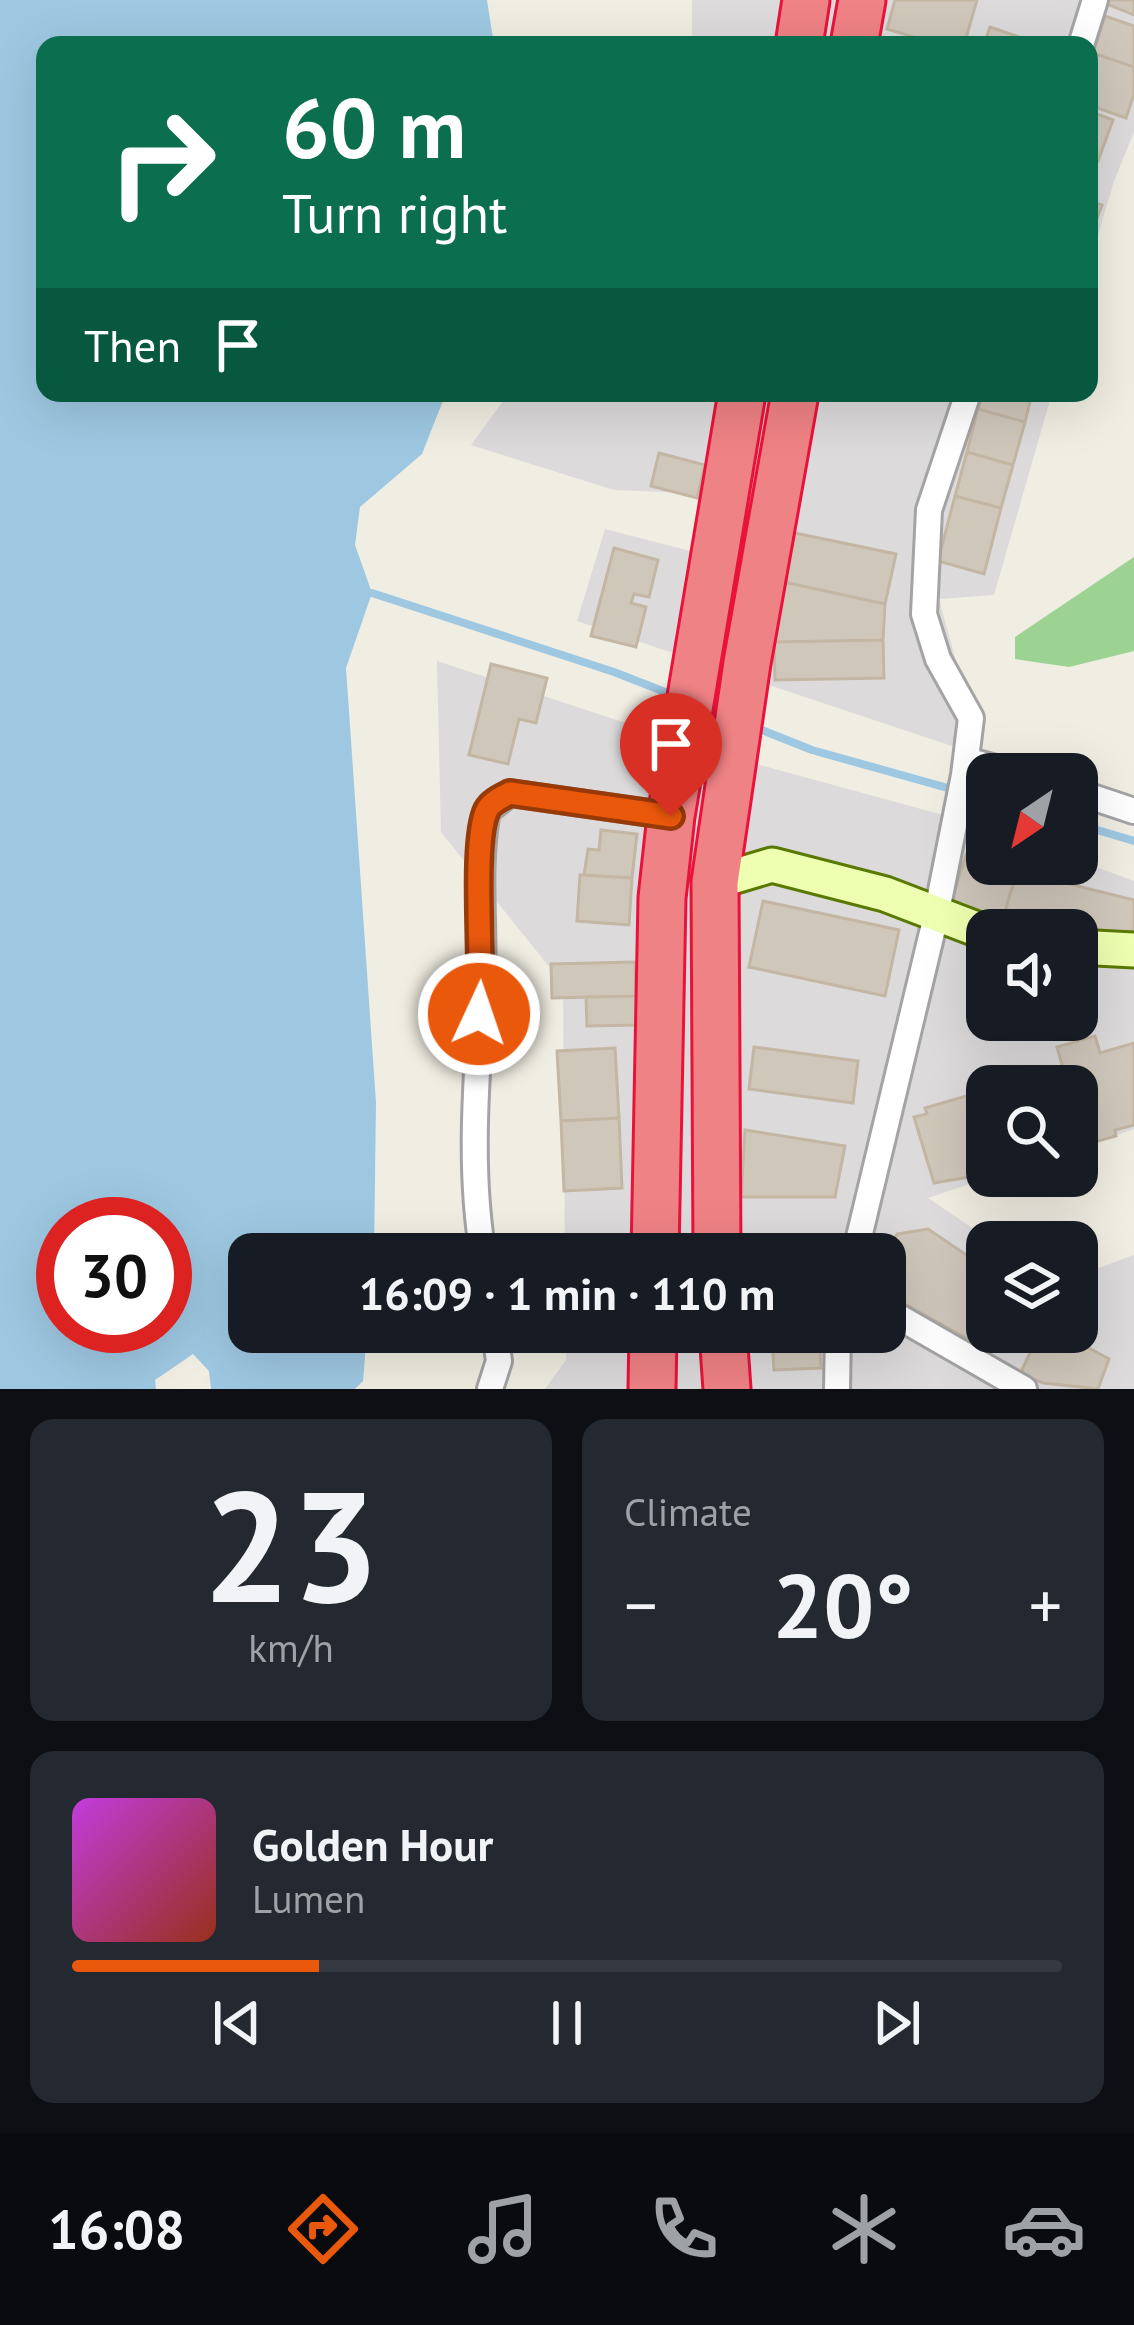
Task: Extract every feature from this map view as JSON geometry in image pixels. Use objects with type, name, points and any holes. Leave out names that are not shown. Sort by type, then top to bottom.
[{"type":"highway","points":[[800,36],[806,0]]},
{"type":"highway","points":[[856,36],[862,0]]},
{"type":"highway","points":[[655,1233],[662,898],[740,402]]},
{"type":"highway","points":[[717,1233],[715,882],[747,663],[794,402]]},
{"type":"highway","points":[[652,1389],[653,1353]]},
{"type":"highway","points":[[724,1353],[727,1389]]},
{"type":"street","points":[[1084,36],[1095,0]]},
{"type":"street","points":[[860,1233],[936,916],[965,768],[971,718],[938,659],[924,614],[924,594],[929,510],[965,402]]},
{"type":"street","points":[[481,1233],[476,1162],[482,984],[480,852],[487,811],[510,793],[675,795]]},
{"type":"street","points":[[1098,799],[1134,811]]},
{"type":"street","points":[[715,882],[772,865],[885,894],[966,926]]},
{"type":"street","points":[[1098,947],[1134,950]]},
{"type":"street","points":[[906,1321],[1024,1389]]},
{"type":"street","points":[[490,1389],[498,1353]]},
{"type":"street","points":[[837,1389],[838,1353]]},
{"type":"shaded area","points":[[692,0],[1134,0],[1134,132],[1098,235],[1098,36],[692,36]]},
{"type":"shaded area","points":[[502,402],[1049,402],[994,595],[939,599],[981,753],[577,621],[605,529],[721,559],[741,495],[614,490],[471,445]]},
{"type":"shaded area","points":[[437,661],[720,754],[966,821],[966,885],[1098,885],[1098,868],[1134,881],[1134,1129],[1098,1141],[1098,1065],[966,1065],[966,1185],[928,1198],[966,1224],[966,1353],[1098,1353],[1098,1268],[1134,1255],[1134,1389],[545,1389],[566,1353],[906,1353],[906,1233],[565,1233],[563,984],[441,832]]},
{"type":"green space","points":[[1134,557],[1134,651],[1069,667],[1015,659],[1015,637]]},
{"type":"water","points":[[0,0],[487,0],[493,36],[36,36],[36,402],[442,402],[422,454],[360,507],[355,545],[372,593],[346,668],[376,1103],[374,1233],[228,1233],[228,1353],[365,1353],[363,1381],[355,1389],[211,1389],[209,1371],[193,1354],[155,1380],[156,1389],[0,1389]]},
{"type":"building","points":[[895,0],[977,0],[967,36],[910,36],[887,29]]},
{"type":"building","points":[[1109,0],[1134,0],[1134,15],[1107,4]]},
{"type":"building","points":[[1105,16],[1134,26],[1134,67],[1098,55]]},
{"type":"building","points":[[990,27],[1016,36],[987,36]]},
{"type":"building","points":[[1098,55],[1134,67],[1134,94],[1126,118],[1098,108]]},
{"type":"building","points":[[1098,114],[1113,120],[1098,161]]},
{"type":"building","points":[[980,402],[1030,402],[1025,422],[978,409]]},
{"type":"building","points":[[978,409],[1025,422],[1013,465],[967,452]]},
{"type":"building","points":[[967,452],[1013,465],[1001,508],[955,496]]},
{"type":"building","points":[[659,453],[705,465],[697,498],[651,486]]},
{"type":"building","points":[[955,496],[1001,508],[984,574],[938,561]]},
{"type":"building","points":[[795,533],[896,554],[885,604],[784,582]]},
{"type":"building","points":[[614,548],[658,560],[649,597],[634,594],[631,603],[646,607],[636,647],[591,636]]},
{"type":"building","points":[[784,582],[885,604],[883,640],[774,642]]},
{"type":"building","points":[[883,640],[884,678],[775,680],[774,642]]},
{"type":"building","points":[[491,664],[547,678],[536,723],[519,719],[508,764],[469,755]]},
{"type":"building","points":[[601,830],[637,834],[632,878],[584,875],[588,849],[599,850]]},
{"type":"building","points":[[966,855],[966,885],[1013,885],[1006,909],[966,909],[966,914],[949,909]]},
{"type":"building","points":[[580,875],[632,878],[629,925],[577,921]]},
{"type":"building","points":[[1013,885],[1073,885],[1134,900],[1134,931],[1098,933],[1098,909],[1006,909]]},
{"type":"building","points":[[763,901],[899,930],[885,996],[749,967]]},
{"type":"building","points":[[635,962],[636,996],[552,998],[551,964]]},
{"type":"building","points":[[636,996],[637,1025],[587,1026],[586,997]]},
{"type":"building","points":[[1096,1041],[1100,1053],[1134,1043],[1134,1125],[1098,1141],[1098,1065],[1062,1065],[1057,1047]]},
{"type":"building","points":[[754,1047],[858,1061],[853,1103],[749,1089]]},
{"type":"building","points":[[615,1048],[619,1118],[561,1121],[557,1051]]},
{"type":"building","points":[[966,1096],[966,1178],[934,1183],[914,1117],[927,1114],[925,1108]]},
{"type":"building","points":[[619,1118],[622,1188],[564,1191],[561,1121]]},
{"type":"building","points":[[745,1130],[845,1146],[835,1197],[741,1197]]},
{"type":"building","points":[[928,1229],[966,1255],[966,1338],[906,1305],[903,1233]]},
{"type":"building","points":[[773,1353],[820,1353],[821,1368],[774,1370]]},
{"type":"building","points":[[1030,1353],[1098,1353],[1109,1359],[1098,1389],[1043,1383],[1020,1374]]},
{"type":"waterway","points":[[372,593],[678,697]]},
{"type":"waterway","points":[[754,727],[812,750],[966,793]]},
{"type":"waterway","points":[[1098,830],[1134,841]]},
{"type":"route","points":[[479,1014],[480,852],[487,811],[496,801],[510,793],[671,816]]}]
